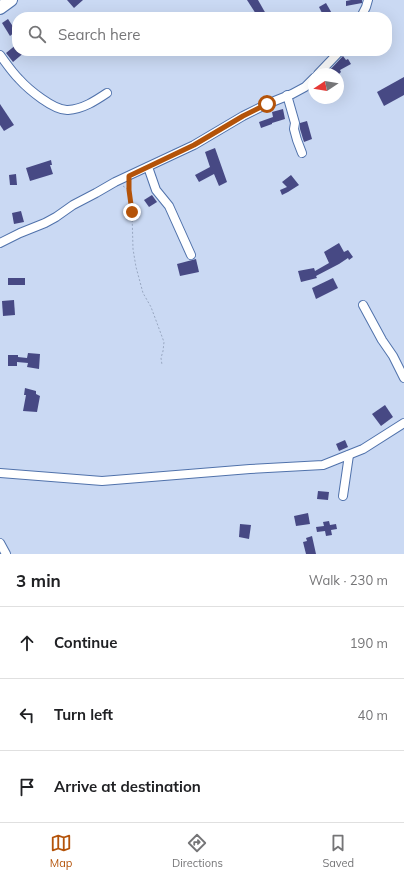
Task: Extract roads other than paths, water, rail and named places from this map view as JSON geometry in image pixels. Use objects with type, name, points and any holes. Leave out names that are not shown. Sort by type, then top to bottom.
[{"type":"highway","points":[[0,8],[11,0]]},
{"type":"street","points":[[364,12],[368,0]]},
{"type":"street","points":[[0,55],[19,79],[40,98],[56,107],[66,110],[79,108],[92,103],[107,93]]},
{"type":"street","points":[[324,68],[335,56]]},
{"type":"street","points":[[0,243],[45,223],[73,205],[115,182],[194,145],[243,116],[287,96],[308,84]]},
{"type":"street","points":[[287,96],[295,123],[294,129],[302,153]]},
{"type":"street","points":[[148,167],[156,190],[169,206],[191,255]]},
{"type":"street","points":[[363,305],[404,378]]},
{"type":"street","points":[[0,473],[102,481],[250,469],[323,465],[363,449],[404,422]]},
{"type":"street","points":[[343,496],[349,455]]},
{"type":"street","points":[[0,543],[6,554]]}]
